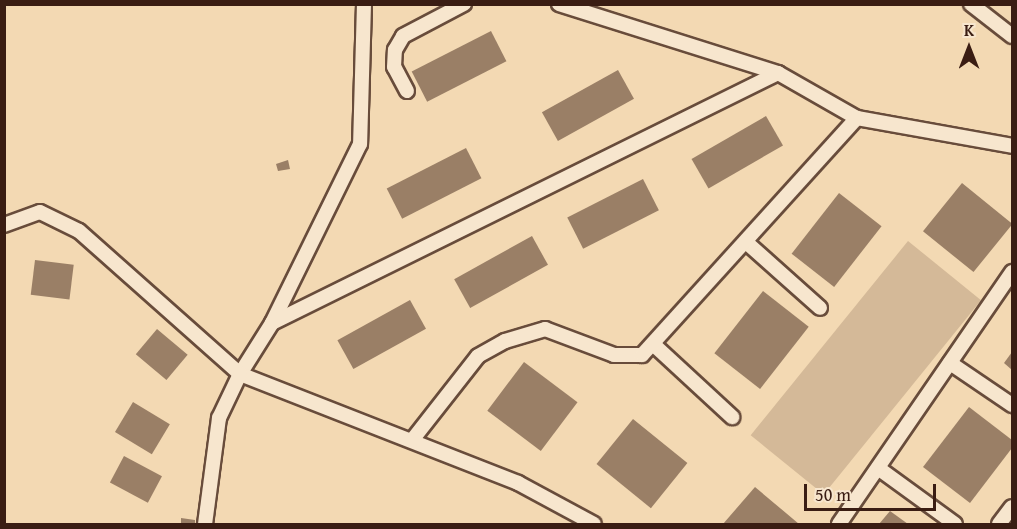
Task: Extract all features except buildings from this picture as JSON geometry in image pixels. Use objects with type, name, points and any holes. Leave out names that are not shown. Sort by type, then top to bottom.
[{"type":"street","points":[[205,525],[219,418],[240,374],[272,323],[360,144],[364,4]]},
{"type":"street","points":[[407,91],[394,67],[395,50],[403,36],[464,4]]},
{"type":"street","points":[[559,4],[778,73],[857,118],[1012,146]]},
{"type":"street","points":[[971,4],[1012,36]]},
{"type":"street","points":[[272,323],[778,73]]},
{"type":"street","points":[[412,439],[478,356],[505,341],[545,329],[615,355],[642,355],[857,118]]},
{"type":"street","points":[[4,225],[40,212],[79,231],[240,374],[412,439],[518,483],[594,525]]},
{"type":"street","points":[[746,243],[820,308]]},
{"type":"street","points":[[839,525],[1012,272]]},
{"type":"street","points":[[653,344],[732,417]]},
{"type":"street","points":[[950,363],[1012,405]]},
{"type":"street","points":[[879,468],[955,525]]},
{"type":"street","points":[[999,525],[1012,507]]},
{"type":"shaded area","points":[[908,241],[981,300],[824,494],[751,435]]}]
